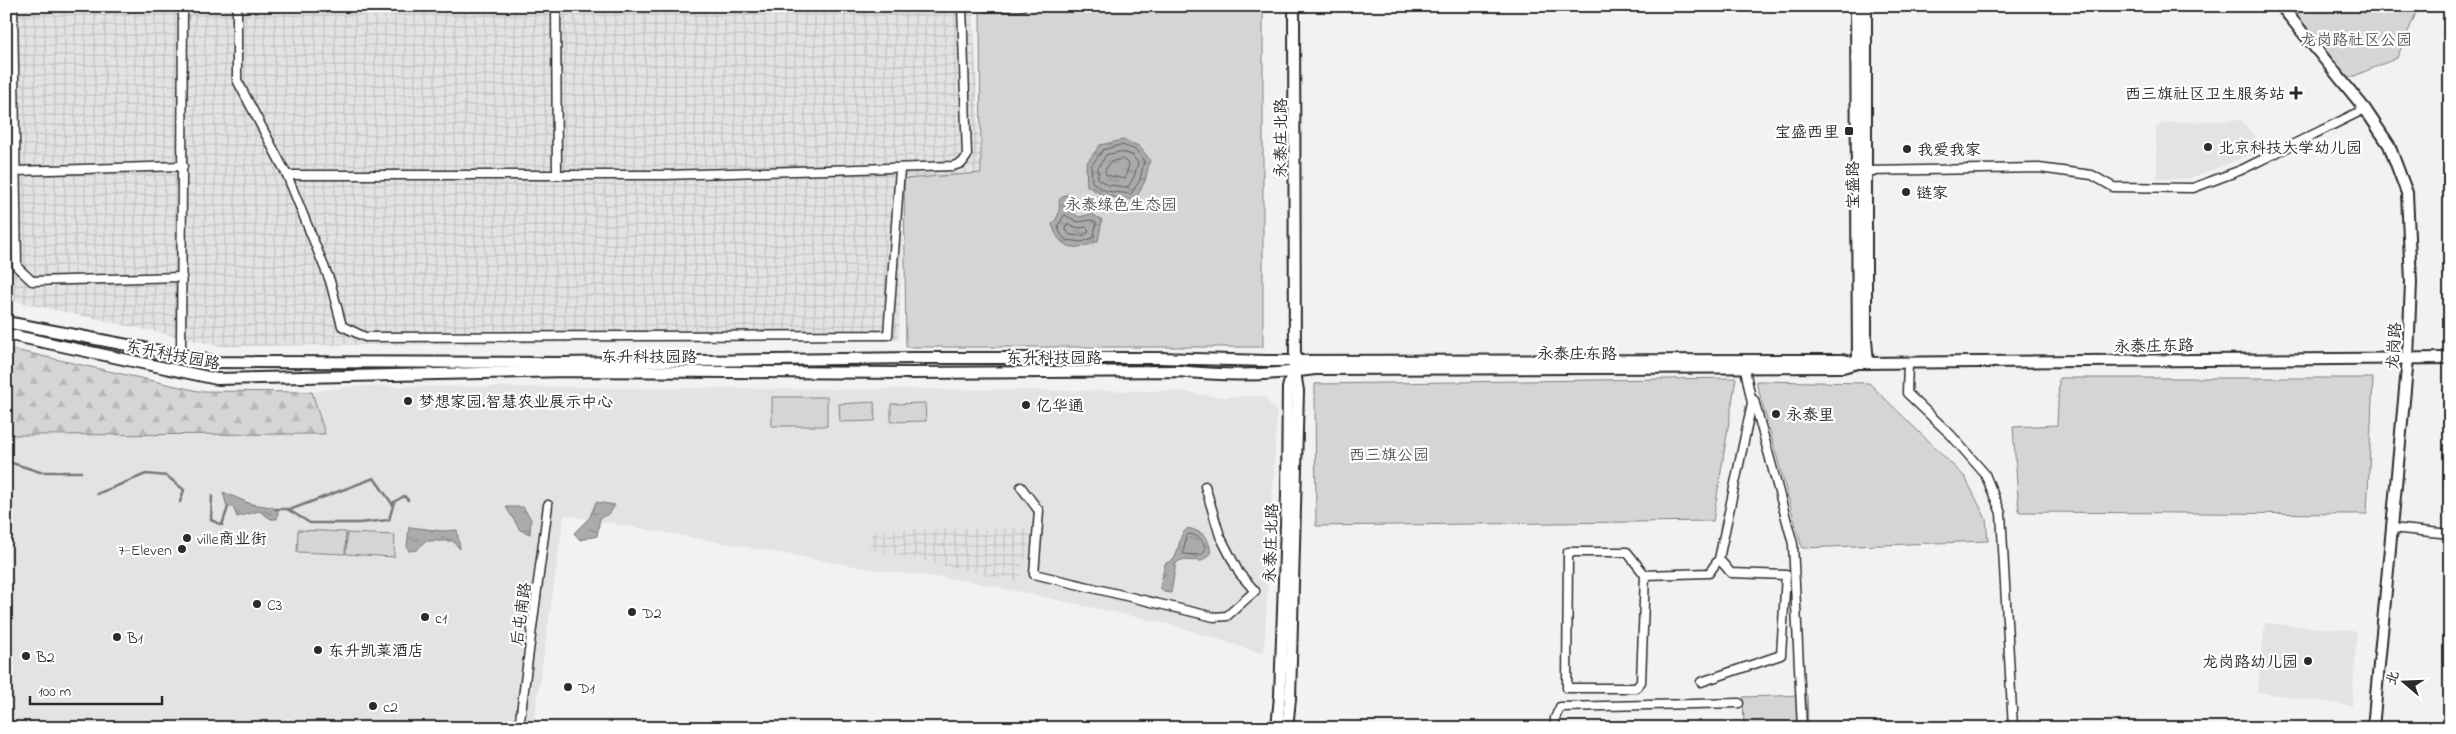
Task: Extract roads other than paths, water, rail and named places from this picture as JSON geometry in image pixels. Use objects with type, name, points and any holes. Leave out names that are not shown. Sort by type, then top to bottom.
[{"type":"street","points":[[13,6],[17,267],[32,281],[182,277]]},
{"type":"street","points":[[181,354],[183,6]]},
{"type":"street","points":[[237,6],[236,80],[287,175],[330,281],[342,326],[366,337],[888,335],[900,169]]},
{"type":"street","points":[[556,6],[557,174]]},
{"type":"street","points":[[287,175],[666,175],[953,166],[962,163],[967,156],[962,6]]},
{"type":"street","points":[[986,7],[1022,6]]},
{"type":"street","name":"永泰庄北路","points":[[1277,728],[1280,696],[1287,496],[1288,388],[1296,360],[1294,6]]},
{"type":"street","name":"宝盛路","points":[[1856,6],[1863,364]]},
{"type":"street","name":"宝盛路","points":[[1863,364],[1866,340],[1866,6]]},
{"type":"street","name":"龙岗路","points":[[2281,6],[2365,109],[2389,145],[2407,193],[2412,282],[2408,358],[2373,728]]},
{"type":"street","points":[[1867,172],[2039,168],[2092,175],[2113,187],[2192,188],[2241,170],[2365,109]]},
{"type":"street","points":[[16,171],[182,166]]},
{"type":"street","name":"东升科技园路","points":[[6,322],[217,362],[560,363],[913,358],[1296,360]]},
{"type":"street","name":"东升科技园路","points":[[6,334],[217,379],[567,371],[911,373],[1178,371],[1220,375],[1275,375],[1294,372]]},
{"type":"street","name":"永泰庄东路","points":[[1294,372],[1316,369],[1843,367],[1863,364],[1908,363],[2450,358]]},
{"type":"street","name":"永泰庄东路","points":[[1296,360],[1842,360],[1863,364]]},
{"type":"street","points":[[1908,363],[1907,393],[1951,435],[1985,474],[2001,513],[2013,728]]},
{"type":"street","points":[[1645,576],[1708,573],[1719,559],[1752,403],[1744,364],[1793,544],[1802,728]]},
{"type":"street","name":"永泰庄北路","points":[[1287,728],[1290,699],[1296,502],[1298,391],[1294,372]]},
{"type":"street","points":[[1021,487],[1039,511],[1034,574],[1214,617],[1227,616],[1255,591],[1239,573],[1220,536],[1205,486]]},
{"type":"street","name":"后屯南路","points":[[519,728],[548,505]]},
{"type":"street","points":[[2392,528],[2450,534]]},
{"type":"street","points":[[1568,552],[1627,552],[1645,576],[1642,682],[1636,688],[1566,688],[1568,552]]},
{"type":"street","points":[[1701,682],[1781,655],[1786,575],[1731,573],[1719,559]]},
{"type":"street","points":[[1555,728],[1555,718],[1560,707],[1739,704]]},
{"type":"water","points":[[1123,140],[1139,146],[1150,160],[1145,181],[1135,200],[1104,196],[1087,186],[1086,164],[1100,145]]},
{"type":"water","points":[[1064,195],[1072,195],[1075,203],[1068,210],[1079,217],[1092,214],[1102,220],[1098,241],[1076,247],[1064,244],[1059,239],[1052,224],[1058,213],[1059,200]]},
{"type":"water","points":[[223,492],[251,504],[272,507],[278,511],[277,519],[271,519],[259,511],[237,517],[233,507],[227,507]]},
{"type":"water","points":[[596,502],[615,505],[610,513],[600,518],[597,536],[580,540],[574,533],[590,517]]},
{"type":"water","points":[[506,507],[523,507],[531,519],[530,534],[520,530]]},
{"type":"water","points":[[409,527],[443,531],[457,530],[460,549],[453,541],[425,541],[417,550],[409,551],[407,547]]},
{"type":"water","points":[[1188,528],[1205,536],[1209,543],[1211,554],[1202,561],[1181,560],[1176,563],[1171,593],[1164,592],[1160,587],[1165,564],[1175,558],[1182,534]]},
{"type":"waterway","points":[[6,461],[40,472],[81,472]]},
{"type":"waterway","points":[[97,494],[146,474],[167,476],[184,490],[180,502]]},
{"type":"waterway","points":[[275,509],[292,509],[374,478],[393,505]]},
{"type":"waterway","points":[[212,496],[211,520],[222,525],[228,507]]},
{"type":"waterway","points":[[287,509],[310,523],[359,523],[389,520],[394,502],[404,496],[408,500]]},
{"type":"place","name":"西三旗社区卫生服务站","points":[[2296,93]]},
{"type":"place","name":"宝盛西里","points":[[1849,131]]},
{"type":"place","name":"北京科技大学幼儿园","points":[[2208,147]]},
{"type":"place","name":"我爱我家","points":[[1907,149]]},
{"type":"place","name":"链家","points":[[1906,192]]},
{"type":"place","name":"梦想家园.智慧农业展示中心","points":[[408,401]]},
{"type":"place","name":"亿华通","points":[[1026,405]]},
{"type":"place","name":"永泰里","points":[[1776,414]]},
{"type":"place","name":"ville商业街","points":[[187,538]]},
{"type":"place","name":"7-Eleven","points":[[182,549]]},
{"type":"place","name":"C3","points":[[257,604]]},
{"type":"place","name":"D2","points":[[632,612]]},
{"type":"place","name":"c1","points":[[425,617]]},
{"type":"place","name":"B1","points":[[117,637]]},
{"type":"place","name":"东升凯莱酒店","points":[[318,650]]},
{"type":"place","name":"B2","points":[[26,656]]},
{"type":"place","name":"龙岗路幼儿园","points":[[2308,661]]},
{"type":"place","name":"D1","points":[[568,687]]},
{"type":"place","name":"c2","points":[[373,706]]},
{"type":"park label","name":"龙岗路社区公园","points":[[2356,39]]},
{"type":"park label","name":"永泰绿色生态园","points":[[1121,204]]},
{"type":"park label","name":"西三旗公园","points":[[1389,454]]}]
